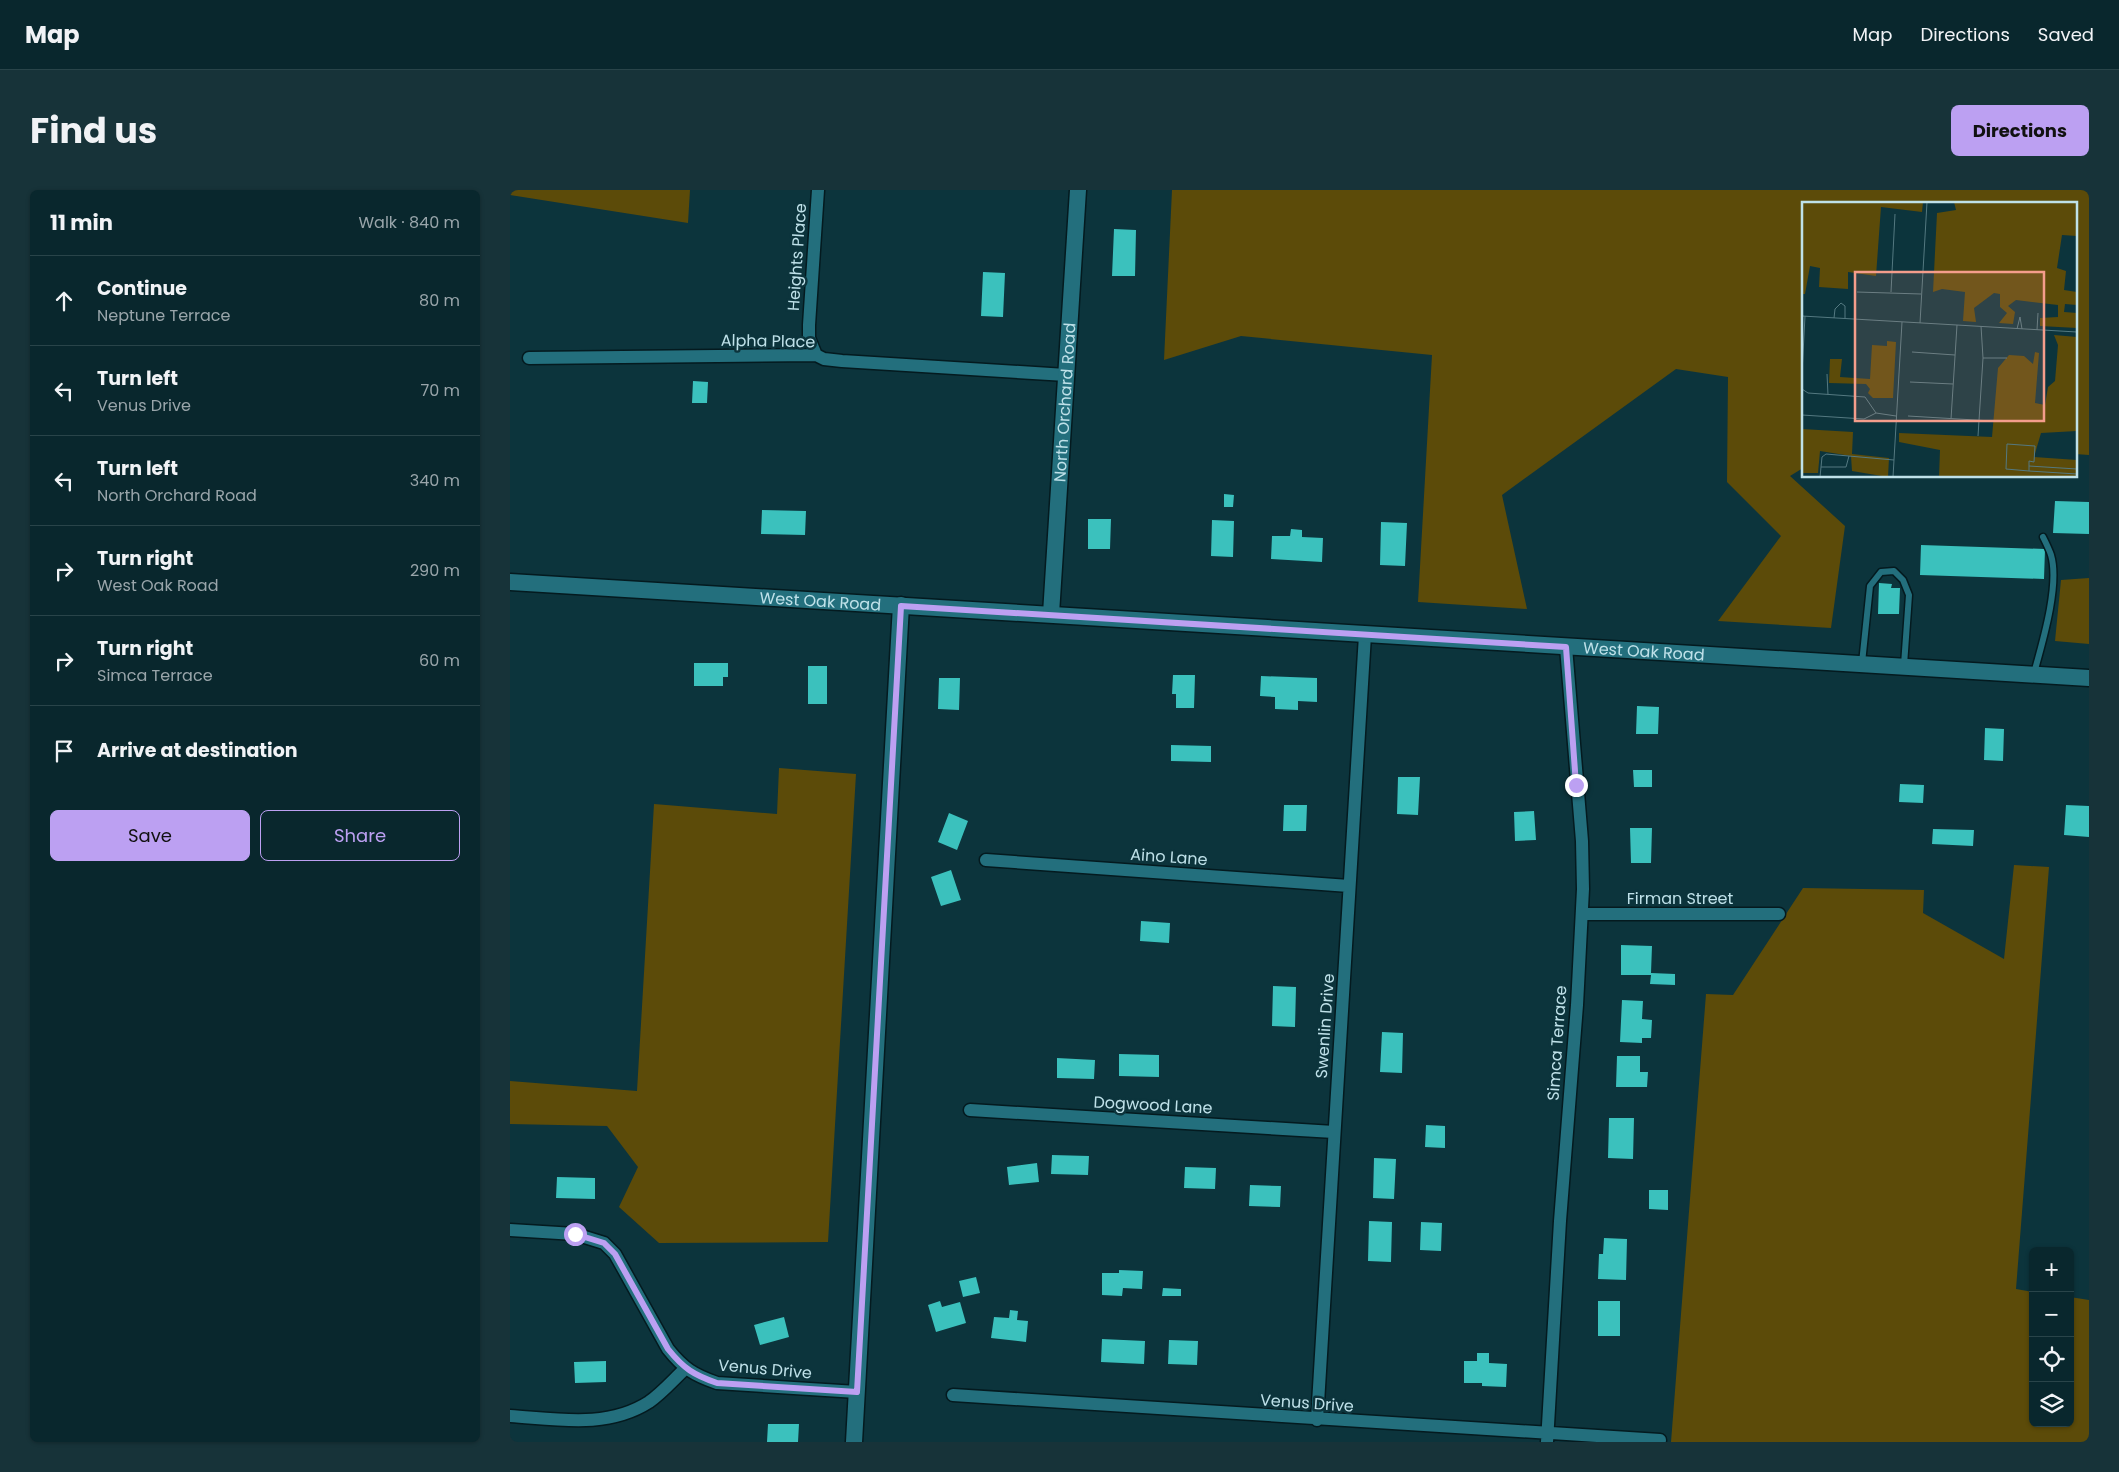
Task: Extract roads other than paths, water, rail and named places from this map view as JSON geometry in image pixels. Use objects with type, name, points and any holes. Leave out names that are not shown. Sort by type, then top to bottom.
[{"type":"street","name":"Heights Place","points":[[816,355],[809,338],[809,325],[818,190]]},
{"type":"street","name":"North Orchard Road","points":[[1051,614],[1078,190]]},
{"type":"street","name":"Alpha Place","points":[[529,358],[816,355],[824,359],[842,361],[1066,375]]},
{"type":"street","name":"West Oak Road","points":[[510,582],[2089,678]]},
{"type":"street","points":[[854,1442],[901,606]]},
{"type":"street","name":"Swenlin Drive","points":[[1317,1420],[1366,635]]},
{"type":"street","name":"Simca Terrace","points":[[1547,1438],[1582,914],[1582,841],[1566,647]]},
{"type":"street","name":"Aino Lane","points":[[986,860],[1349,886]]},
{"type":"street","name":"Firman Street","points":[[1582,914],[1779,914]]},
{"type":"street","name":"Dogwood Lane","points":[[970,1110],[1334,1132]]},
{"type":"street","name":"Venus Drive","points":[[510,1230],[575,1234],[604,1243],[615,1254],[668,1349],[696,1376],[717,1383],[857,1392]]},
{"type":"street","points":[[510,1416],[589,1421],[611,1418],[631,1411],[650,1401],[686,1368]]},
{"type":"street","name":"Venus Drive","points":[[953,1395],[1547,1438],[1660,1440]]},
{"type":"lane","points":[[2033,675],[2046,632],[2053,578],[2051,554],[2043,537]]},
{"type":"lane","points":[[1862,664],[1870,586],[1881,572],[1894,571],[1903,580],[1909,595],[1904,666]]}]
